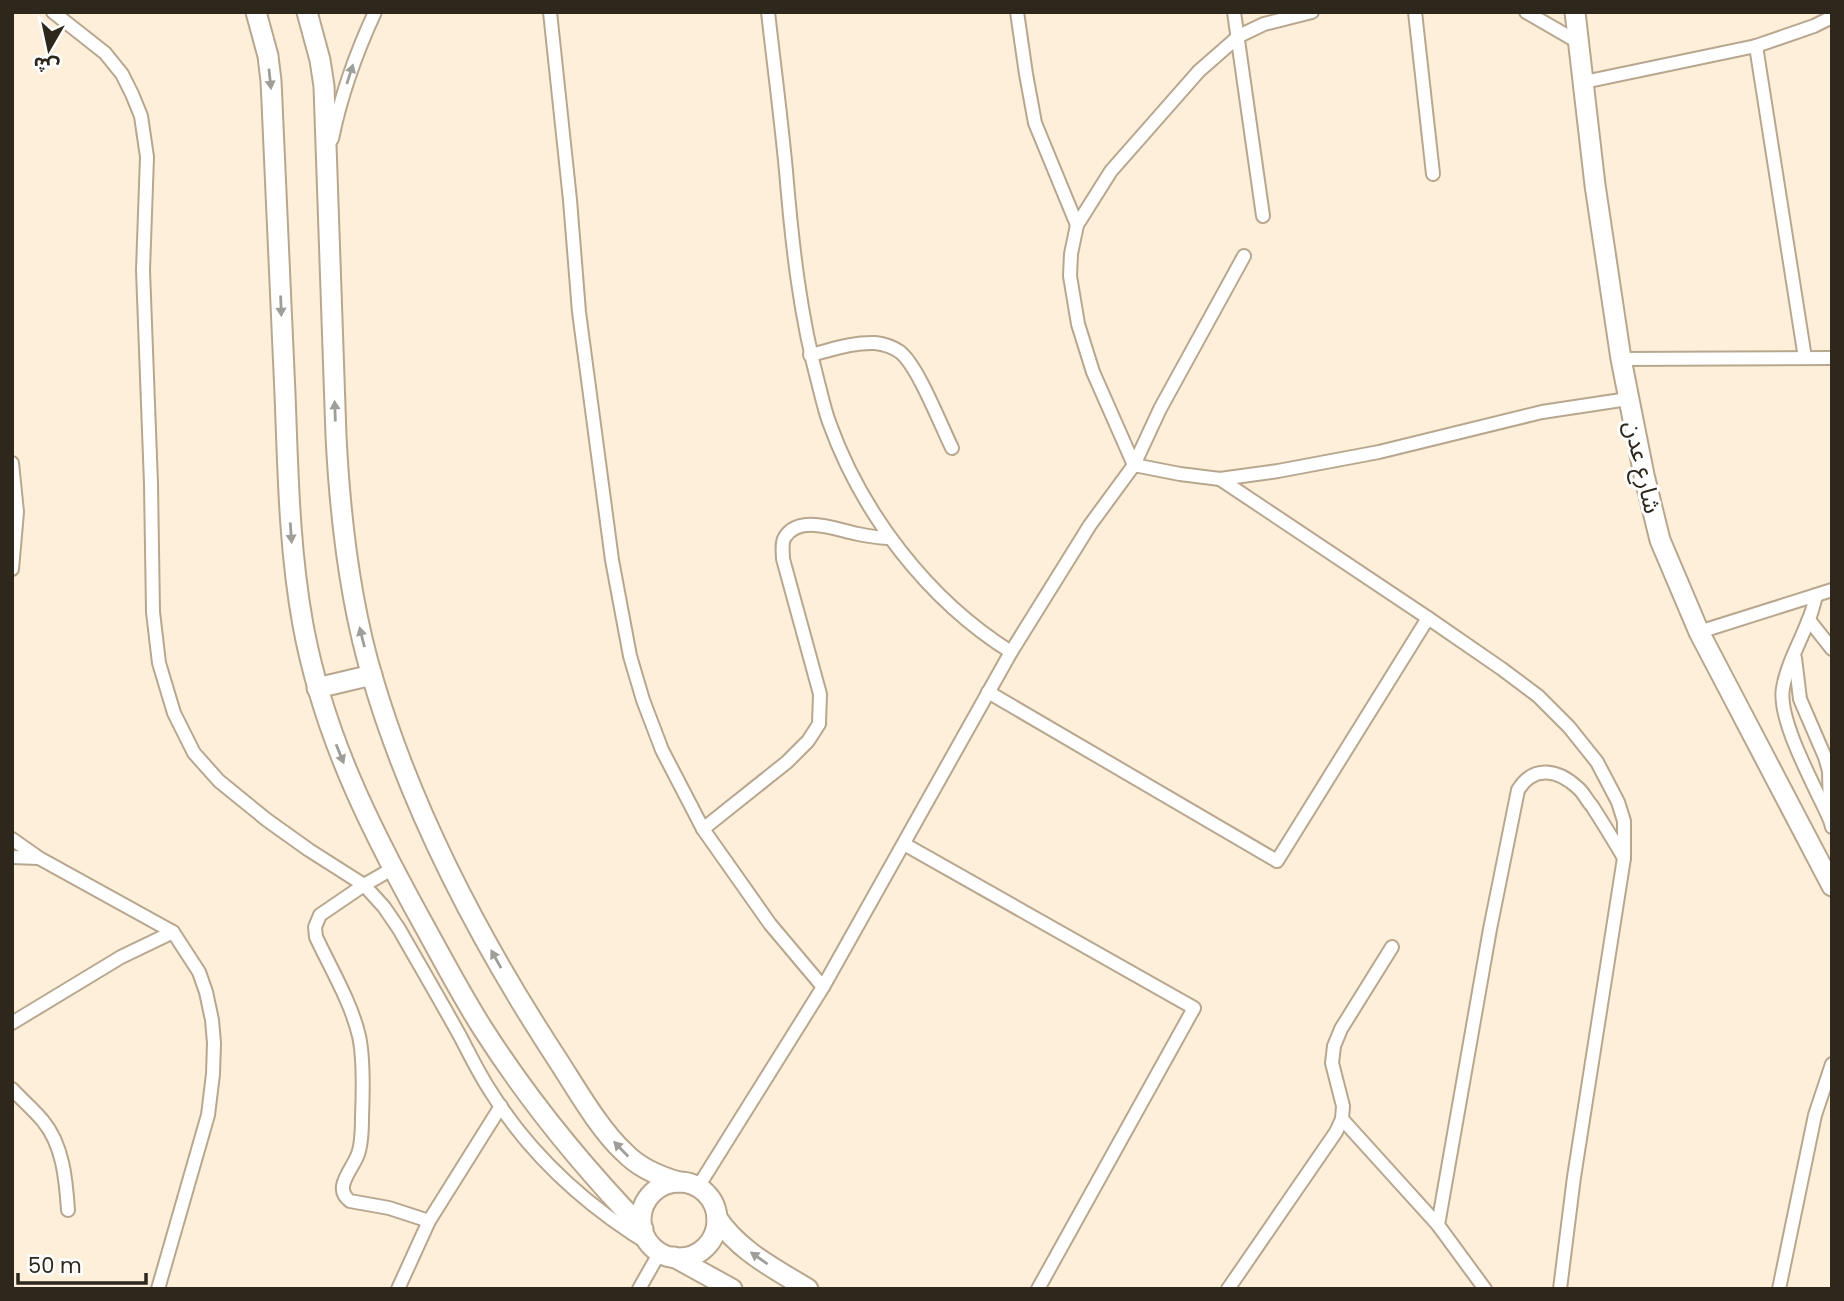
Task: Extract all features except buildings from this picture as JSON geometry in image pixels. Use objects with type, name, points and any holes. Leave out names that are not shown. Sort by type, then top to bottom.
[{"type":"street","points":[[53,12],[105,52],[122,74],[141,116],[147,156],[143,270],[153,612],[159,663],[174,713],[194,753],[219,781],[267,820],[364,885],[384,907],[475,1066],[501,1106],[537,1153],[558,1174],[603,1213],[732,1289]]},
{"type":"street","points":[[256,12],[268,55],[271,81],[291,534],[303,626],[328,723],[365,814],[392,869],[459,989],[504,1061],[536,1105],[577,1157],[657,1246],[683,1258],[701,1251],[713,1237],[717,1218]]},
{"type":"street","points":[[307,12],[324,86],[338,486],[343,537],[372,675],[401,759],[453,877],[482,934],[538,1029],[615,1144],[647,1170],[688,1184],[712,1200],[717,1218],[730,1234],[753,1255],[808,1289]]},
{"type":"street","points":[[327,164],[343,94],[354,60],[375,12]]},
{"type":"street","points":[[550,12],[579,312],[612,560],[628,644],[643,701],[662,750],[702,829],[770,924],[823,987]]},
{"type":"street","points":[[768,12],[794,259],[810,355],[829,422],[856,483],[890,538],[951,606],[1011,652]]},
{"type":"street","points":[[1017,12],[1035,123],[1077,225]]},
{"type":"street","points":[[1234,12],[1264,216]]},
{"type":"street","points":[[1134,465],[1093,372],[1078,324],[1070,276],[1077,225],[1111,171],[1199,71],[1239,36],[1264,24],[1312,12]]},
{"type":"street","points":[[1415,12],[1433,174]]},
{"type":"street","points":[[1526,12],[1578,42]]},
{"type":"street","name":"شارع عدن","points":[[1575,12],[1595,185],[1621,359],[1660,540],[1699,632],[1832,886]]},
{"type":"street","points":[[1584,82],[1756,46],[1832,17]]},
{"type":"street","points":[[1756,46],[1805,358]]},
{"type":"street","points":[[688,1184],[823,987],[1011,652],[1090,525],[1134,465],[1160,409],[1244,256]]},
{"type":"street","points":[[810,355],[853,344],[875,343],[890,346],[902,354],[916,373],[952,449]]},
{"type":"street","points":[[1621,359],[1832,358]]},
{"type":"street","points":[[1134,465],[1220,479],[1379,452],[1542,411],[1628,399]]},
{"type":"street","points":[[12,463],[17,512],[12,569]]},
{"type":"street","points":[[1220,479],[1428,618],[1538,696],[1569,727],[1597,762],[1618,802],[1624,821],[1624,858],[1574,1177],[1560,1289]]},
{"type":"street","points":[[702,829],[787,762],[808,741],[819,724],[820,694],[783,559],[785,538],[801,526],[818,526],[890,538]]},
{"type":"street","points":[[1699,632],[1832,590]]},
{"type":"street","points":[[1816,595],[1809,620],[1785,677],[1782,706],[1788,727],[1831,823]]},
{"type":"street","points":[[988,692],[1278,861],[1428,618]]},
{"type":"street","points":[[1809,620],[1832,649]]},
{"type":"street","points":[[1794,654],[1800,699],[1829,771],[1831,823]]},
{"type":"street","points":[[317,688],[372,675]]},
{"type":"street","points":[[1438,1224],[1490,929],[1521,783],[1535,773],[1544,772],[1559,775],[1579,789],[1624,858]]},
{"type":"street","points":[[12,839],[39,859],[173,932],[199,972],[206,992],[212,1020],[214,1074],[208,1115],[158,1289]]},
{"type":"street","points":[[904,844],[1194,1008],[1038,1289]]},
{"type":"street","points":[[12,856],[39,859]]},
{"type":"street","points":[[392,869],[320,915],[315,927],[316,937],[353,1016],[359,1038],[362,1136],[359,1152],[345,1178],[343,1194],[350,1201],[389,1208],[429,1221]]},
{"type":"street","points":[[12,1023],[121,957],[173,932]]},
{"type":"street","points":[[1228,1289],[1336,1132],[1342,1119],[1343,1106],[1332,1063],[1334,1046],[1341,1029],[1392,947]]},
{"type":"street","points":[[1779,1289],[1815,1115],[1832,1064]]},
{"type":"street","points":[[12,1089],[45,1122],[55,1143],[65,1175],[68,1210]]},
{"type":"street","points":[[398,1289],[429,1221],[501,1106]]},
{"type":"street","points":[[1342,1119],[1438,1224],[1485,1289]]},
{"type":"street","points":[[657,1246],[642,1219],[643,1210],[653,1193],[669,1184],[688,1184]]},
{"type":"street","points":[[639,1289],[657,1246]]}]
